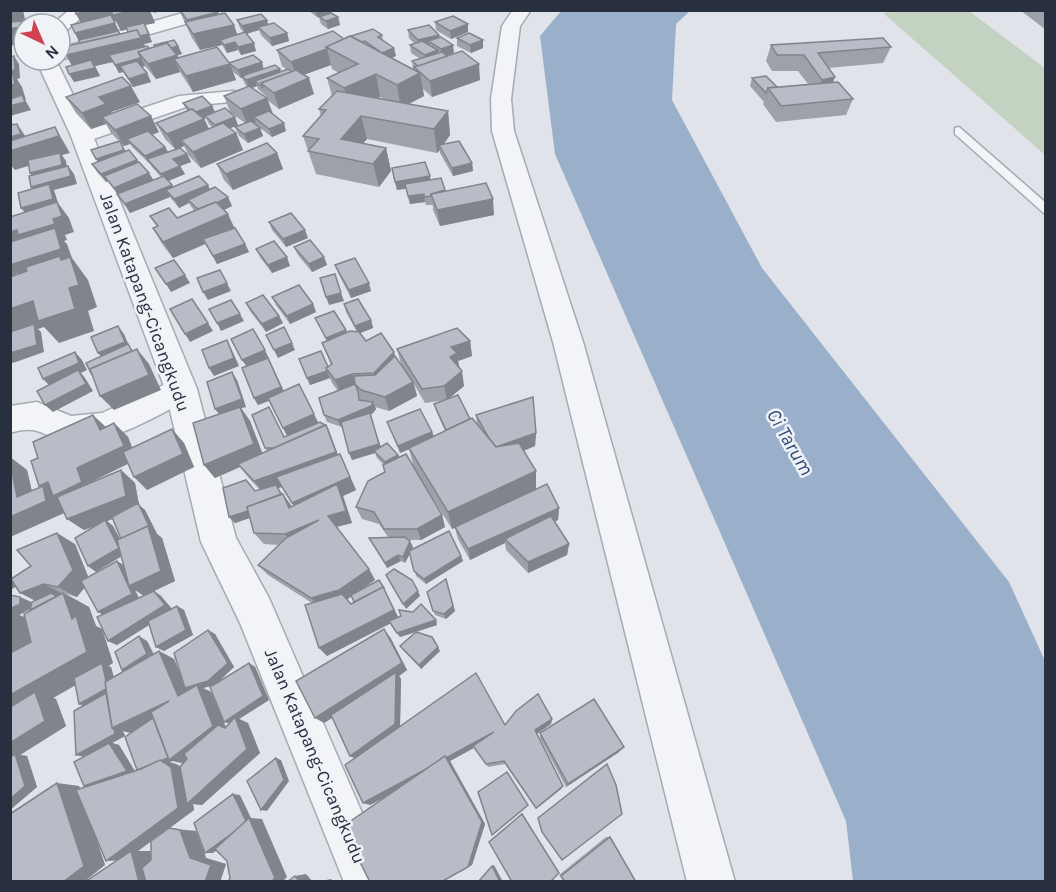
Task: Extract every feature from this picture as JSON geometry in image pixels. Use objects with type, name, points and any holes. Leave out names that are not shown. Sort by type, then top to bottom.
[{"type":"street","points":[[72,51],[214,10]]},
{"type":"street","points":[[522,10],[511,26],[501,99],[503,131],[568,342],[711,882]]},
{"type":"street","name":"Jalan Katapang-Cicangkudu","points":[[52,72],[82,135],[181,389],[219,542],[255,612],[368,882]]},
{"type":"street","points":[[82,135],[186,100],[233,98]]},
{"type":"street","points":[[10,420],[18,416],[37,415],[69,429],[106,426],[181,389]]},
{"type":"lane","points":[[959,131],[1046,211]]},
{"type":"green space","points":[[969,11],[1045,68],[1045,155],[883,13]]},
{"type":"water","name":"Ci Tarum","points":[[562,10],[690,11],[676,24],[672,100],[762,268],[1009,582],[1045,661],[1045,881],[853,881],[846,821],[555,154],[540,36]]},
{"type":"building","points":[[75,10],[91,10],[76,14]]},
{"type":"building","points":[[111,10],[135,10],[113,15]]},
{"type":"building","points":[[180,10],[217,10],[218,12],[187,20]]},
{"type":"building","points":[[225,13],[234,25],[193,34],[185,22]]},
{"type":"building","points":[[331,13],[338,17],[326,21],[319,17]]},
{"type":"building","points":[[261,14],[267,20],[242,26],[237,20]]},
{"type":"building","points":[[111,15],[115,23],[75,33],[72,25]]},
{"type":"building","points":[[453,16],[468,24],[450,31],[435,22]]},
{"type":"building","points":[[144,23],[149,34],[140,36],[137,30],[128,32],[126,27]]},
{"type":"building","points":[[274,23],[287,33],[270,38],[258,27]]},
{"type":"building","points":[[429,25],[439,35],[418,40],[408,30]]},
{"type":"building","points":[[373,29],[382,35],[378,37],[394,48],[382,53],[365,41],[362,42],[350,36]]},
{"type":"building","points":[[137,30],[141,38],[72,54],[72,45]]},
{"type":"building","points":[[118,31],[120,34],[80,43],[79,40]]},
{"type":"building","points":[[333,31],[344,39],[326,47],[327,49],[291,62],[277,50]]},
{"type":"building","points":[[245,32],[254,43],[238,47],[235,42],[224,45],[220,40]]},
{"type":"building","points":[[469,33],[483,40],[470,45],[457,38]]},
{"type":"building","points":[[350,36],[420,73],[397,85],[376,74],[344,88],[327,78],[358,64],[326,47]]},
{"type":"building","points":[[441,37],[453,45],[441,49],[428,41]]},
{"type":"building","points":[[883,38],[891,47],[818,53],[835,77],[822,80],[804,55],[777,55],[771,45]]},
{"type":"building","points":[[174,40],[178,46],[171,48],[167,43],[155,47],[154,45]]},
{"type":"building","points":[[422,41],[438,50],[425,55],[410,45]]},
{"type":"building","points":[[167,43],[177,55],[148,64],[138,52]]},
{"type":"building","points":[[147,46],[149,48],[138,52],[141,58],[115,65],[109,55]]},
{"type":"building","points":[[217,47],[230,64],[186,76],[174,59]]},
{"type":"building","points":[[462,51],[479,64],[430,81],[414,67]]},
{"type":"building","points":[[442,52],[447,56],[418,66],[412,61]]},
{"type":"building","points":[[253,55],[262,62],[238,70],[229,63]]},
{"type":"building","points":[[12,56],[12,71],[10,71],[10,57]]},
{"type":"building","points":[[91,60],[95,68],[69,74],[68,72],[72,72],[72,65]]},
{"type":"building","points":[[137,61],[147,73],[129,79],[120,66]]},
{"type":"building","points":[[275,65],[280,69],[246,80],[242,76]]},
{"type":"building","points":[[288,69],[292,72],[261,83],[263,88],[255,81]]},
{"type":"building","points":[[296,70],[309,78],[274,93],[261,83]]},
{"type":"building","points":[[10,71],[12,71],[15,84],[10,85]]},
{"type":"building","points":[[766,76],[777,87],[768,88],[766,93],[752,78]]},
{"type":"building","points":[[122,77],[131,86],[99,97],[106,104],[82,113],[66,97]]},
{"type":"building","points":[[838,82],[853,99],[781,106],[768,88]]},
{"type":"building","points":[[249,86],[267,98],[241,109],[224,96]]},
{"type":"building","points":[[337,91],[448,111],[434,129],[361,116],[341,139],[386,148],[373,164],[308,151],[319,139],[303,136],[326,110],[319,109]]},
{"type":"building","points":[[22,95],[25,102],[10,106],[10,99]]},
{"type":"building","points":[[202,96],[212,106],[196,112],[183,103]]},
{"type":"building","points":[[137,104],[151,116],[115,130],[102,117]]},
{"type":"building","points":[[225,108],[235,117],[215,125],[205,116]]},
{"type":"building","points":[[192,109],[204,119],[167,134],[156,123]]},
{"type":"building","points":[[269,111],[284,123],[269,129],[254,117]]},
{"type":"building","points":[[251,121],[260,128],[244,134],[235,127]]},
{"type":"building","points":[[223,123],[236,133],[193,152],[181,140]]},
{"type":"building","points":[[17,124],[21,134],[10,137],[10,125]]},
{"type":"building","points":[[55,127],[59,136],[10,151],[10,141]]},
{"type":"building","points":[[148,131],[165,147],[145,156],[127,139]]},
{"type":"building","points":[[120,141],[124,150],[96,159],[91,150]]},
{"type":"building","points":[[459,141],[472,163],[452,168],[439,145]]},
{"type":"building","points":[[267,143],[277,153],[226,174],[217,164]]},
{"type":"building","points":[[180,148],[187,154],[173,159],[180,166],[161,174],[147,159]]},
{"type":"building","points":[[129,150],[137,160],[101,174],[92,164]]},
{"type":"building","points":[[60,153],[62,165],[30,173],[28,160]]},
{"type":"building","points":[[139,162],[149,173],[114,188],[104,176]]},
{"type":"building","points":[[425,162],[430,176],[395,182],[392,168]]},
{"type":"building","points":[[68,166],[71,176],[31,187],[29,176]]},
{"type":"building","points":[[164,176],[172,185],[125,204],[117,194]]},
{"type":"building","points":[[199,176],[208,185],[174,199],[166,190]]},
{"type":"building","points":[[441,178],[445,190],[431,194],[431,196],[424,197],[424,194],[408,196],[405,184]]},
{"type":"building","points":[[486,183],[493,199],[437,210],[431,194]]},
{"type":"building","points":[[49,184],[53,199],[21,208],[18,193]]},
{"type":"building","points":[[215,187],[228,197],[198,209],[188,200]]},
{"type":"building","points":[[57,202],[62,216],[53,219],[55,224],[18,235],[17,230],[10,232],[10,217]]},
{"type":"building","points":[[216,202],[228,214],[163,242],[153,228],[158,226],[150,216],[169,208],[177,218]]},
{"type":"building","points":[[291,213],[305,230],[283,239],[269,222]]},
{"type":"building","points":[[55,228],[61,249],[10,265],[10,242]]},
{"type":"building","points":[[235,228],[245,244],[213,256],[203,239]]},
{"type":"building","points":[[310,240],[324,257],[309,264],[294,247]]},
{"type":"building","points":[[274,241],[287,257],[268,265],[256,249]]},
{"type":"building","points":[[60,256],[61,260],[70,257],[79,285],[69,288],[75,309],[38,321],[33,301],[10,309],[10,277],[27,271],[26,267]]},
{"type":"building","points":[[355,258],[369,283],[349,290],[335,265]]},
{"type":"building","points":[[174,260],[185,275],[166,284],[155,268]]},
{"type":"building","points":[[220,270],[227,283],[203,292],[197,278]]},
{"type":"building","points":[[335,274],[341,293],[326,297],[320,278]]},
{"type":"building","points":[[299,285],[313,304],[287,316],[272,297]]},
{"type":"building","points":[[263,295],[279,316],[262,324],[246,303]]},
{"type":"building","points":[[192,299],[208,323],[185,334],[170,309]]},
{"type":"building","points":[[358,299],[371,320],[355,326],[344,304]]},
{"type":"building","points":[[231,300],[240,314],[217,323],[209,309]]},
{"type":"building","points":[[334,311],[346,330],[326,338],[315,318]]},
{"type":"building","points":[[34,324],[37,345],[10,353],[10,332]]},
{"type":"building","points":[[118,326],[125,342],[98,353],[91,337]]},
{"type":"building","points":[[284,327],[292,343],[274,350],[266,335]]},
{"type":"building","points":[[457,328],[470,341],[451,347],[457,353],[450,357],[462,371],[444,386],[422,389],[397,349]]},
{"type":"building","points":[[253,329],[265,350],[242,360],[231,339]]},
{"type":"building","points":[[350,331],[359,332],[366,341],[381,333],[394,352],[374,373],[352,374],[335,380],[326,368],[332,364],[322,343]]},
{"type":"building","points":[[227,340],[234,358],[209,368],[202,350]]},
{"type":"building","points":[[128,344],[132,351],[90,369],[92,375],[86,363]]},
{"type":"building","points":[[137,349],[149,375],[100,396],[90,369]]},
{"type":"building","points":[[321,351],[328,367],[327,371],[307,378],[299,359]]},
{"type":"building","points":[[75,352],[79,363],[43,379],[38,368]]},
{"type":"building","points":[[395,356],[413,382],[385,397],[361,390],[355,384],[354,376],[375,375]]},
{"type":"building","points":[[268,358],[281,387],[254,398],[242,368]]},
{"type":"building","points":[[78,370],[86,384],[45,405],[37,391]]},
{"type":"building","points":[[232,372],[242,399],[215,409],[207,382]]},
{"type":"building","points":[[299,384],[314,414],[283,428],[268,398]]},
{"type":"building","points":[[355,384],[359,400],[373,402],[371,406],[338,420],[324,415],[319,398]]},
{"type":"building","points":[[458,395],[470,419],[446,430],[434,404]]},
{"type":"building","points":[[533,397],[536,433],[496,447],[476,415]]},
{"type":"building","points":[[240,407],[254,444],[204,465],[193,423]]},
{"type":"building","points":[[269,407],[284,437],[320,422],[325,425],[274,448],[265,448],[252,415]]},
{"type":"building","points":[[420,409],[432,432],[398,446],[387,422]]},
{"type":"building","points":[[370,413],[379,444],[349,453],[341,422]]},
{"type":"building","points":[[93,415],[100,430],[114,423],[124,446],[77,468],[82,482],[53,496],[48,482],[39,486],[31,461],[38,458],[33,442]]},
{"type":"building","points":[[472,418],[496,447],[519,443],[536,471],[448,512],[409,448]]},
{"type":"building","points":[[326,425],[336,452],[254,481],[238,464]]},
{"type":"building","points":[[172,429],[183,454],[134,477],[123,452]]},
{"type":"building","points":[[387,443],[398,455],[385,462],[374,451]]},
{"type":"building","points":[[340,454],[350,477],[292,503],[276,477]]},
{"type":"building","points":[[406,454],[442,515],[417,529],[384,529],[374,512],[356,507],[368,481],[385,472],[383,465]]},
{"type":"building","points":[[10,461],[17,497],[43,486],[46,501],[10,517]]},
{"type":"building","points":[[121,470],[126,496],[67,519],[57,497]]},
{"type":"building","points":[[246,480],[255,491],[276,485],[281,494],[247,507],[248,511],[229,517],[223,488]]},
{"type":"building","points":[[337,484],[346,511],[328,516],[369,569],[339,590],[311,598],[258,565],[286,538],[319,520],[285,534],[254,533],[247,507],[283,494],[289,508]]},
{"type":"building","points":[[547,484],[559,508],[468,549],[455,527]]},
{"type":"building","points":[[138,503],[150,528],[148,526],[121,539],[112,517]]},
{"type":"building","points":[[551,516],[569,544],[528,562],[505,539]]},
{"type":"building","points":[[105,520],[119,548],[88,566],[75,538]]},
{"type":"building","points":[[148,526],[161,571],[129,586],[117,540]]},
{"type":"building","points":[[449,531],[461,556],[424,579],[414,571],[409,551]]},
{"type":"building","points":[[57,533],[73,570],[58,587],[44,584],[20,593],[11,579],[31,566],[17,550]]},
{"type":"building","points":[[404,537],[410,541],[403,557],[398,555],[385,563],[369,538]]},
{"type":"building","points":[[117,561],[132,594],[98,612],[81,581]]},
{"type":"building","points":[[394,569],[412,580],[418,591],[403,604],[386,575]]},
{"type":"building","points":[[446,579],[453,606],[444,614],[433,611],[427,592]]},
{"type":"building","points":[[379,580],[384,588],[354,602],[351,595]]},
{"type":"building","points":[[383,587],[394,610],[319,648],[305,605],[342,594],[351,604]]},
{"type":"building","points":[[154,591],[165,605],[108,641],[97,617]]},
{"type":"building","points":[[51,593],[57,596],[30,610],[32,602]]},
{"type":"building","points":[[63,593],[72,619],[76,616],[87,652],[10,695],[10,653],[31,642],[24,614]]},
{"type":"building","points":[[10,595],[20,597],[20,604],[10,609]]},
{"type":"building","points":[[421,604],[436,620],[397,633],[389,621],[401,616],[399,610],[413,612]]},
{"type":"building","points":[[177,606],[186,630],[156,647],[148,621]]},
{"type":"building","points":[[384,629],[402,663],[315,718],[296,681]]},
{"type":"building","points":[[208,630],[228,663],[208,681],[185,688],[174,653]]},
{"type":"building","points":[[416,632],[432,637],[438,647],[419,665],[400,646]]},
{"type":"building","points":[[139,636],[147,654],[122,670],[115,652]]},
{"type":"building","points":[[159,651],[178,696],[197,685],[213,726],[169,760],[151,712],[169,701],[112,728],[105,682]]},
{"type":"building","points":[[102,663],[106,689],[79,704],[74,678]]},
{"type":"building","points":[[249,663],[263,696],[224,722],[210,687]]},
{"type":"building","points":[[396,672],[395,724],[350,756],[331,715]]},
{"type":"building","points":[[476,673],[505,725],[516,711],[538,694],[552,719],[535,730],[563,786],[536,808],[504,761],[486,764],[473,746],[494,732],[446,758],[445,756],[430,767],[363,803],[345,765]]},
{"type":"building","points":[[35,692],[45,721],[10,743],[10,707]]},
{"type":"building","points":[[106,693],[115,734],[76,755],[74,711]]},
{"type":"building","points":[[594,699],[624,747],[568,784],[540,733]]},
{"type":"building","points":[[235,717],[247,749],[187,804],[180,767],[187,759],[184,754],[218,725],[225,728]]},
{"type":"building","points":[[153,718],[168,758],[137,770],[125,737]]},
{"type":"building","points":[[109,743],[127,771],[84,786],[74,762]]},
{"type":"building","points":[[15,754],[25,786],[10,799],[10,757]]},
{"type":"building","points":[[445,756],[482,822],[468,867],[441,882],[370,882],[342,827]]},
{"type":"building","points":[[276,758],[284,780],[261,810],[247,781]]},
{"type":"building","points":[[160,760],[171,767],[178,808],[106,861],[76,790],[141,769]]},
{"type":"building","points":[[607,764],[616,785],[622,814],[562,860],[542,832],[538,818]]},
{"type":"building","points":[[507,772],[528,805],[492,835],[478,792]]},
{"type":"building","points":[[57,783],[84,866],[63,882],[10,882],[10,814]]},
{"type":"building","points":[[233,794],[246,821],[205,853],[194,823]]},
{"type":"building","points":[[522,814],[559,873],[550,882],[512,882],[489,842]]},
{"type":"building","points":[[249,818],[275,878],[271,882],[228,882],[230,878],[227,861],[215,849]]},
{"type":"building","points":[[169,828],[180,830],[190,858],[211,865],[205,882],[146,882],[142,868],[151,860],[151,841]]},
{"type":"building","points":[[610,837],[636,882],[565,882],[561,876]]},
{"type":"building","points":[[131,851],[139,882],[85,882]]},
{"type":"building","points":[[492,866],[500,882],[478,882]]},
{"type":"building","points":[[295,876],[300,882],[287,882]]}]
